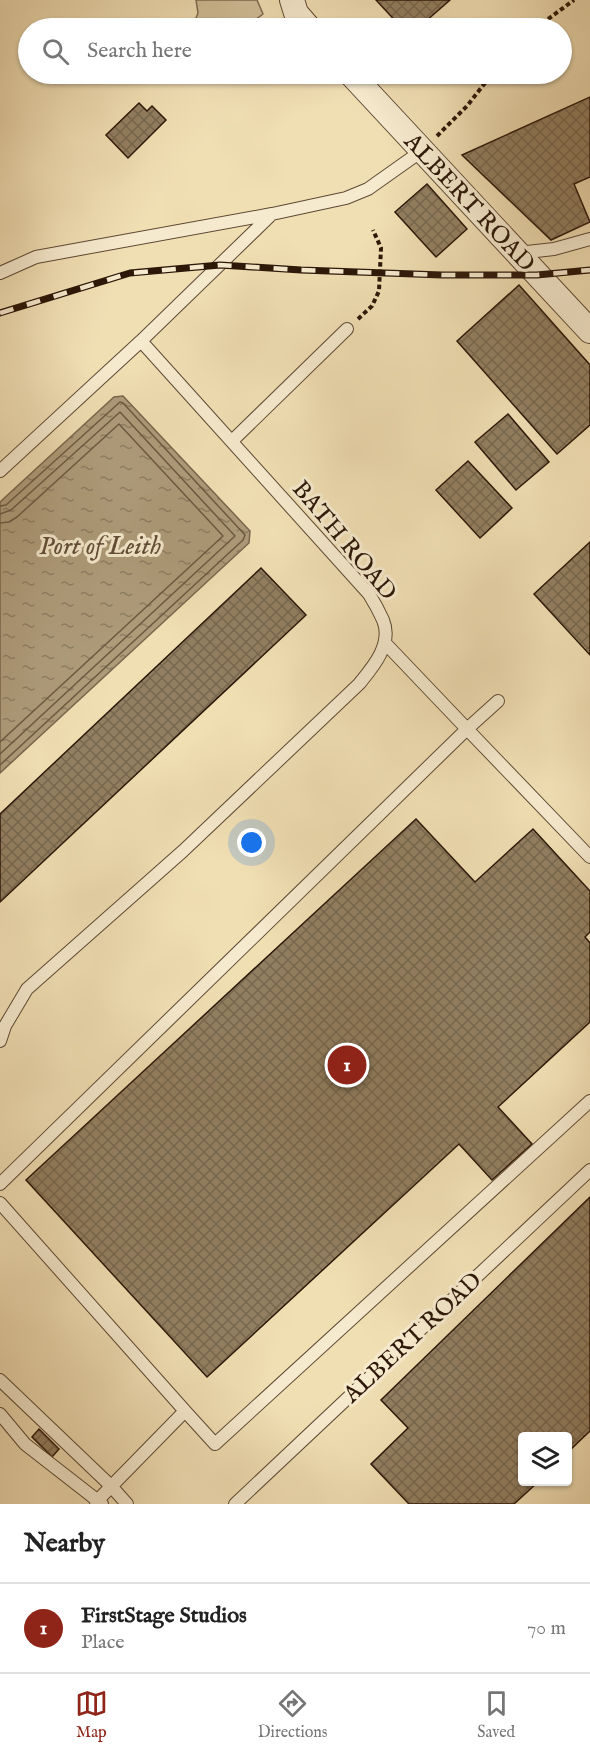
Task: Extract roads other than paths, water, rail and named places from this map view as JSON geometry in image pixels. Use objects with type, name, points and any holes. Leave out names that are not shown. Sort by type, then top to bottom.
[{"type":"street","points":[[292,1],[300,18]]},
{"type":"street","name":"ALBERT ROAD","points":[[360,84],[590,331]]},
{"type":"lane","points":[[0,273],[36,257],[272,214],[346,198],[368,189],[423,150]]},
{"type":"lane","points":[[0,471],[141,341],[272,214]]},
{"type":"lane","points":[[518,253],[554,249],[590,239]]},
{"type":"lane","points":[[232,441],[347,329]]},
{"type":"lane","name":"BATH ROAD","points":[[141,341],[369,594],[384,622],[385,643]]},
{"type":"lane","points":[[0,1041],[5,1026],[27,989],[183,851],[359,684],[374,665],[385,643],[590,857]]},
{"type":"lane","points":[[0,1184],[498,701]]},
{"type":"lane","points":[[0,1203],[215,1444],[590,1101]]},
{"type":"lane","name":"ALBERT ROAD","points":[[235,1504],[590,1170]]},
{"type":"lane","points":[[0,1380],[127,1504]]},
{"type":"lane","points":[[0,1414],[25,1444],[99,1503],[111,1486],[185,1411]]},
{"type":"water","name":"Port of Leith","points":[[123,396],[250,531],[249,543],[0,773],[0,502],[114,397]]},
{"type":"railway","points":[[0,313],[130,273],[220,265],[442,275],[537,275],[590,270]]},
{"type":"place","name":"FirstStage Studios","points":[[347,1065]]}]
